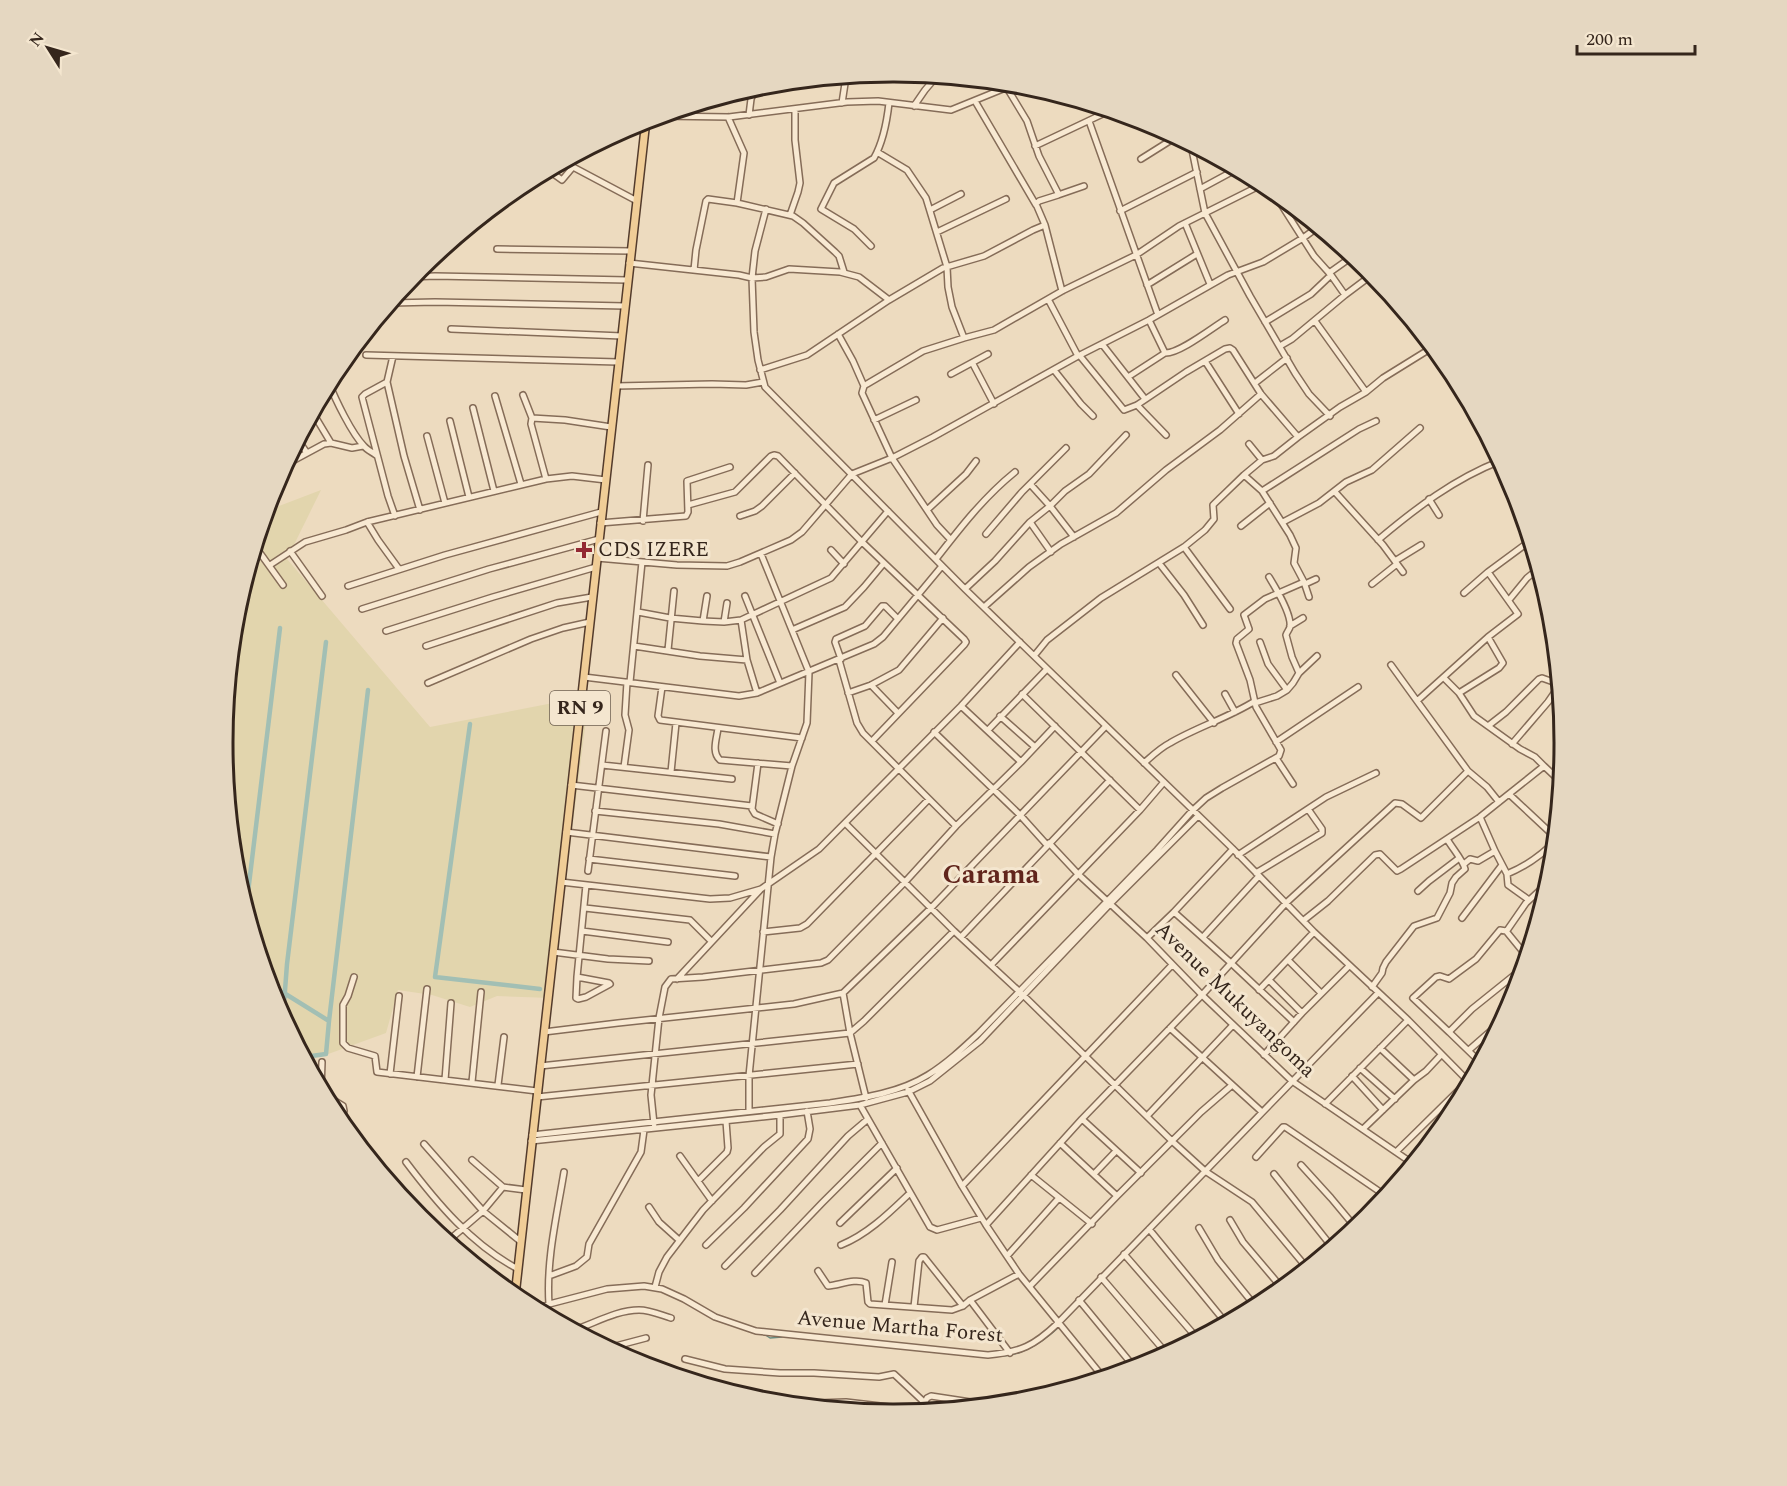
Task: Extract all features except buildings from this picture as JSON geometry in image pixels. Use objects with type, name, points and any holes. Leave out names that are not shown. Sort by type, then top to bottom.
[{"type":"main road","name":"RN 9","points":[[516,1284],[645,132]]},
{"type":"street","points":[[842,103],[845,84]]},
{"type":"street","points":[[914,106],[930,84]]},
{"type":"street","points":[[686,116],[728,117],[842,103],[878,101],[951,110],[999,91]]},
{"type":"street","points":[[1010,93],[1027,122],[1035,146],[1058,195]]},
{"type":"street","points":[[749,115],[751,98]]},
{"type":"street","points":[[975,100],[1036,205],[1045,225],[1062,291]]},
{"type":"street","points":[[871,246],[854,229],[821,209],[834,183],[871,160],[877,152],[890,103]]},
{"type":"street","points":[[789,215],[800,183],[795,140],[795,109]]},
{"type":"street","points":[[1035,146],[1098,116]]},
{"type":"street","points":[[728,117],[744,151],[737,203]]},
{"type":"street","points":[[1089,121],[1158,315]]},
{"type":"street","points":[[1141,159],[1167,143]]},
{"type":"street","points":[[877,152],[907,170],[924,194],[947,267],[952,307],[964,338]]},
{"type":"street","points":[[1193,155],[1205,213],[1265,322],[1309,394],[1330,416]]},
{"type":"street","points":[[556,176],[562,180],[573,166],[637,201]]},
{"type":"street","points":[[1120,211],[1197,172]]},
{"type":"street","points":[[1200,189],[1229,174]]},
{"type":"street","points":[[1036,205],[1038,201],[1084,186]]},
{"type":"street","points":[[864,386],[923,351],[994,330],[1062,291],[1136,255],[1185,223],[1252,189]]},
{"type":"street","points":[[930,210],[961,194]]},
{"type":"street","points":[[694,270],[696,250],[708,199],[789,215],[803,224],[839,256],[844,272]]},
{"type":"street","points":[[937,232],[1005,199]]},
{"type":"street","points":[[766,209],[755,251],[752,278],[752,315],[763,382],[787,410],[965,589],[1464,1077]]},
{"type":"street","points":[[1288,214],[1314,256],[1345,295]]},
{"type":"street","points":[[1185,223],[1210,284]]},
{"type":"street","points":[[760,369],[800,358],[889,300],[947,267],[984,256],[1045,225]]},
{"type":"street","points":[[597,558],[677,565],[727,566],[761,554],[791,540],[802,532],[852,474],[892,458],[1149,320],[1210,284],[1263,262],[1312,232]]},
{"type":"street","points":[[497,249],[631,251]]},
{"type":"street","points":[[1146,285],[1197,254]]},
{"type":"street","points":[[1265,322],[1311,294],[1346,262]]},
{"type":"street","points":[[629,263],[752,278],[766,277],[789,270],[844,272],[859,277],[889,300]]},
{"type":"street","points":[[426,276],[627,280]]},
{"type":"street","points":[[1280,346],[1292,339],[1365,280]]},
{"type":"street","points":[[1048,299],[1079,356],[1122,409],[1128,410],[1137,405],[1230,348],[1261,394],[1298,437]]},
{"type":"street","points":[[402,303],[625,306]]},
{"type":"street","points":[[1149,320],[1164,353]]},
{"type":"street","points":[[1128,377],[1164,353],[1179,349],[1225,320]]},
{"type":"street","points":[[1315,321],[1366,392]]},
{"type":"street","points":[[451,328],[622,336]]},
{"type":"street","points":[[838,334],[864,386],[862,393],[892,458],[937,525],[951,540]]},
{"type":"street","points":[[1102,344],[1145,399]]},
{"type":"street","points":[[1034,656],[1047,640],[1101,598],[1184,547],[1213,522],[1213,505],[1262,460],[1274,456],[1340,407],[1426,352]]},
{"type":"street","points":[[951,374],[988,354]]},
{"type":"street","points":[[366,355],[618,362]]},
{"type":"street","points":[[393,356],[387,382],[420,510]]},
{"type":"street","points":[[1255,383],[1287,358]]},
{"type":"street","points":[[1205,362],[1239,414]]},
{"type":"street","points":[[973,364],[994,404]]},
{"type":"street","points":[[1054,370],[1093,416]]},
{"type":"street","points":[[387,382],[362,397],[395,516]]},
{"type":"street","points":[[616,386],[746,385],[763,382]]},
{"type":"street","points":[[333,393],[337,404],[363,446],[377,456]]},
{"type":"street","points":[[984,607],[1020,574],[1074,537],[1116,513],[1166,470],[1220,430],[1261,394]]},
{"type":"street","points":[[523,395],[532,418],[531,424],[546,479]]},
{"type":"street","points":[[495,396],[521,484]]},
{"type":"street","points":[[874,420],[916,400]]},
{"type":"street","points":[[1137,405],[1166,435]]},
{"type":"street","points":[[473,408],[494,491]]},
{"type":"street","points":[[532,418],[611,427]]},
{"type":"street","points":[[317,420],[331,443]]},
{"type":"street","points":[[450,421],[469,497]]},
{"type":"street","points":[[1262,491],[1359,429],[1376,421]]},
{"type":"street","points":[[1283,522],[1319,503],[1346,482],[1372,470],[1420,428]]},
{"type":"street","points":[[965,589],[995,561],[1030,522],[1065,490],[1089,474],[1126,435]]},
{"type":"street","points":[[427,436],[445,503]]},
{"type":"street","points":[[298,458],[324,444],[331,443],[352,448],[363,446]]},
{"type":"street","points":[[1250,444],[1262,460]]},
{"type":"street","points":[[303,447],[307,453]]},
{"type":"street","points":[[986,534],[1022,492],[1066,448]]},
{"type":"street","points":[[688,505],[735,492],[771,456],[777,456],[966,642],[872,741]]},
{"type":"street","points":[[927,510],[966,474],[976,461]]},
{"type":"street","points":[[1378,540],[1429,499],[1492,464]]},
{"type":"street","points":[[643,521],[648,465]]},
{"type":"street","points":[[600,523],[686,516],[688,512],[687,481],[730,467]]},
{"type":"street","points":[[936,559],[981,503],[1015,472]]},
{"type":"street","points":[[740,516],[762,506],[795,473]]},
{"type":"street","points":[[1244,475],[1262,491],[1283,522],[1296,548],[1294,562],[1309,597]]},
{"type":"street","points":[[270,564],[304,542],[367,522],[546,479],[572,476],[606,480]]},
{"type":"street","points":[[1031,485],[1074,537]]},
{"type":"street","points":[[1335,492],[1403,572]]},
{"type":"street","points":[[1429,499],[1439,515]]},
{"type":"street","points":[[1241,526],[1270,503]]},
{"type":"street","points":[[638,612],[703,621],[741,620],[831,578],[888,511]]},
{"type":"street","points":[[348,586],[399,569],[602,512]]},
{"type":"street","points":[[367,522],[399,569]]},
{"type":"street","points":[[1030,522],[1051,552]]},
{"type":"street","points":[[362,609],[498,566],[599,539]]},
{"type":"street","points":[[1372,584],[1421,545]]},
{"type":"street","points":[[1464,594],[1488,572],[1523,546]]},
{"type":"street","points":[[1184,547],[1230,609]]},
{"type":"street","points":[[831,550],[844,564]]},
{"type":"street","points":[[290,551],[322,596]]},
{"type":"street","points":[[261,554],[283,585]]},
{"type":"street","points":[[749,1112],[749,1076],[774,834],[792,766],[807,723],[809,708],[809,672],[761,554]]},
{"type":"street","points":[[624,767],[628,730],[625,715],[642,561]]},
{"type":"street","points":[[792,630],[845,607],[884,563]]},
{"type":"street","points":[[1159,563],[1184,595],[1203,625]]},
{"type":"street","points":[[584,677],[739,696],[757,693],[874,644],[883,637],[942,566]]},
{"type":"street","points":[[386,632],[596,567]]},
{"type":"street","points":[[1417,702],[1488,637],[1518,614],[1488,572]]},
{"type":"street","points":[[1509,600],[1532,574]]},
{"type":"street","points":[[1269,577],[1279,593],[1289,618],[1290,626],[1286,635],[1299,673]]},
{"type":"street","points":[[532,1138],[644,1130],[654,1125],[726,1121],[861,1105],[907,1089],[926,1077],[952,1057],[1021,993],[1192,811],[1222,788],[1276,758],[1281,752],[1258,712],[1250,680],[1236,643],[1237,639],[1249,629],[1244,615],[1265,599],[1316,579]]},
{"type":"street","points":[[668,650],[674,591]]},
{"type":"street","points":[[703,621],[707,596]]},
{"type":"street","points":[[745,596],[780,683]]},
{"type":"street","points":[[426,646],[557,603],[592,597]]},
{"type":"street","points":[[724,622],[727,603]]},
{"type":"street","points":[[898,619],[885,606],[882,606],[865,626],[836,639],[848,693],[857,723],[898,769],[956,826]]},
{"type":"street","points":[[848,693],[871,685],[899,670],[943,618]]},
{"type":"street","points":[[1290,626],[1303,618]]},
{"type":"street","points":[[741,620],[747,660],[757,693]]},
{"type":"street","points":[[428,683],[531,639],[590,622]]},
{"type":"street","points":[[1459,693],[1499,668],[1503,663],[1488,637]]},
{"type":"street","points":[[677,979],[761,889],[819,849],[845,824],[961,706],[1020,642]]},
{"type":"street","points":[[1260,642],[1268,664],[1287,690]]},
{"type":"street","points":[[634,646],[700,656],[747,660]]},
{"type":"street","points":[[1144,763],[1173,741],[1255,702],[1277,696],[1287,690],[1299,673],[1317,656]]},
{"type":"street","points":[[1391,665],[1468,771],[1487,787],[1499,802]]},
{"type":"street","points":[[988,730],[1047,669]]},
{"type":"street","points":[[1176,675],[1214,723]]},
{"type":"street","points":[[1444,678],[1459,693],[1474,716],[1512,744],[1535,757],[1553,774]]},
{"type":"street","points":[[1488,726],[1506,712],[1539,679],[1551,682]]},
{"type":"street","points":[[871,685],[898,713]]},
{"type":"street","points":[[662,687],[658,716],[660,720],[802,738]]},
{"type":"street","points":[[1276,742],[1358,687]]},
{"type":"street","points":[[1022,694],[1140,810]]},
{"type":"street","points":[[1225,694],[1235,712]]},
{"type":"street","points":[[1512,744],[1552,695]]},
{"type":"street","points":[[961,706],[1022,762]]},
{"type":"street","points":[[1000,716],[1035,747]]},
{"type":"street","points":[[671,772],[676,723]]},
{"type":"street","points":[[654,1125],[651,1095],[659,1018],[665,987],[671,979],[821,963],[828,960],[905,882],[956,826],[994,791],[1054,726]]},
{"type":"street","points":[[544,1032],[794,1004],[843,993],[931,908],[1106,726]]},
{"type":"street","points":[[718,728],[715,752],[720,760],[792,766]]},
{"type":"street","points":[[588,871],[606,731]]},
{"type":"street","name":"Avenue Mukuyangoma","points":[[934,732],[1292,1081],[1406,1159]]},
{"type":"street","points":[[1276,758],[1293,784]]},
{"type":"street","points":[[758,763],[752,809],[755,814],[778,824]]},
{"type":"street","points":[[602,765],[732,778]]},
{"type":"street","points":[[1304,920],[1328,901],[1377,854],[1384,857],[1393,868],[1399,870],[1480,817],[1544,766]]},
{"type":"street","points":[[986,1225],[1082,1119],[1202,995],[1286,903],[1395,803],[1402,804],[1421,818],[1468,771]]},
{"type":"street","points":[[1238,855],[1326,797],[1377,773]]},
{"type":"street","points":[[961,937],[1110,780]]},
{"type":"street","points":[[991,965],[1164,782]]},
{"type":"street","points":[[571,785],[752,806]]},
{"type":"street","points":[[1509,794],[1548,830]]},
{"type":"street","points":[[764,932],[800,928],[807,924],[929,799]]},
{"type":"street","points":[[1203,937],[1258,875],[1322,833],[1322,829],[1308,809]]},
{"type":"street","points":[[595,811],[718,824],[774,834]]},
{"type":"street","points":[[1108,903],[1198,816]]},
{"type":"street","points":[[1480,817],[1507,874],[1508,885],[1528,900]]},
{"type":"street","points":[[845,824],[1173,1142],[1205,1171],[1252,1202],[1302,1262]]},
{"type":"street","points":[[566,832],[771,857]]},
{"type":"street","points":[[1372,987],[1382,973],[1386,962],[1414,926],[1433,921],[1441,912],[1456,877],[1465,869],[1447,839]]},
{"type":"street","points":[[1147,938],[1233,849]]},
{"type":"street","points":[[1464,864],[1471,859],[1478,861],[1495,851]]},
{"type":"street","points":[[1507,874],[1529,864],[1544,851]]},
{"type":"street","points":[[589,859],[735,876]]},
{"type":"street","points":[[1418,891],[1458,859]]},
{"type":"street","points":[[1462,918],[1502,865]]},
{"type":"street","points":[[561,882],[716,899],[730,898],[761,889]]},
{"type":"street","points":[[577,977],[610,984],[586,997],[576,998],[577,977],[579,955],[585,908],[586,885]]},
{"type":"street","points":[[1506,931],[1528,900],[1536,893]]},
{"type":"street","points":[[585,908],[690,920],[711,941]]},
{"type":"street","points":[[1174,912],[1294,1022]]},
{"type":"street","points":[[1475,1056],[1413,998],[1436,977],[1452,977],[1476,959],[1500,930],[1506,931],[1521,949]]},
{"type":"street","points":[[582,931],[668,942]]},
{"type":"street","points":[[540,1066],[850,1033],[954,931]]},
{"type":"street","points":[[1259,990],[1314,932]]},
{"type":"street","points":[[552,952],[649,961]]},
{"type":"street","points":[[1288,960],[1321,993]]},
{"type":"street","points":[[962,1186],[1172,965]]},
{"type":"street","points":[[1264,1055],[1349,966]]},
{"type":"street","points":[[354,977],[343,1005],[343,1043],[348,1048],[375,1056],[377,1072],[498,1085],[537,1094],[653,1085],[858,1064]]},
{"type":"street","points":[[1449,1032],[1472,1009],[1511,978]]},
{"type":"street","points":[[1269,980],[1302,1013]]},
{"type":"street","points":[[417,1077],[427,989]]},
{"type":"street","points":[[472,1082],[481,992]]},
{"type":"street","points":[[843,993],[866,1098]]},
{"type":"street","name":"Avenue Martha Forest","points":[[550,1307],[607,1289],[655,1287],[684,1299],[714,1317],[756,1331],[988,1355],[1010,1353],[1032,1344],[1058,1323],[1378,993]]},
{"type":"street","points":[[390,1074],[399,996]]},
{"type":"street","points":[[445,1080],[452,1003]]},
{"type":"street","points":[[1326,1104],[1408,1020]]},
{"type":"street","points":[[1147,1116],[1233,1025]]},
{"type":"street","points":[[1170,1028],[1262,1112]]},
{"type":"street","points":[[1469,1050],[1485,1036]]},
{"type":"street","points":[[498,1085],[504,1037]]},
{"type":"street","points":[[1380,1048],[1414,1080]]},
{"type":"street","points":[[1363,1130],[1441,1055]]},
{"type":"street","points":[[322,1062],[322,1074]]},
{"type":"street","points":[[1360,1068],[1395,1099]]},
{"type":"street","points":[[1352,1076],[1383,1110]]},
{"type":"street","points":[[1030,1286],[1201,1112],[1231,1086]]},
{"type":"street","points":[[532,1138],[866,1098],[907,1089]]},
{"type":"street","points":[[907,1089],[981,1218],[1019,1274],[1098,1371]]},
{"type":"street","points":[[1396,1152],[1448,1102]]},
{"type":"street","points":[[861,1105],[933,1230],[981,1218]]},
{"type":"street","points":[[706,1245],[744,1208],[808,1138],[810,1129],[807,1112]]},
{"type":"street","points":[[655,1287],[663,1265],[679,1240],[712,1201],[764,1147],[780,1134],[780,1115]]},
{"type":"street","points":[[725,1266],[841,1144],[868,1119]]},
{"type":"street","points":[[1082,1119],[1141,1173]]},
{"type":"street","points":[[698,1181],[727,1152],[726,1121]]},
{"type":"street","points":[[1256,1157],[1285,1127],[1378,1191]]},
{"type":"street","points":[[549,1276],[576,1266],[587,1257],[589,1244],[641,1152],[644,1130]]},
{"type":"street","points":[[755,1273],[882,1143]]},
{"type":"street","points":[[1060,1143],[1118,1196]]},
{"type":"street","points":[[424,1144],[483,1211],[520,1241]]},
{"type":"street","points":[[1094,1174],[1116,1150]]},
{"type":"street","points":[[680,1156],[712,1201]]},
{"type":"street","points":[[472,1160],[503,1187],[526,1190]]},
{"type":"street","points":[[406,1162],[462,1228],[505,1263],[518,1269]]},
{"type":"street","points":[[1301,1165],[1350,1221]]},
{"type":"street","points":[[840,1222],[897,1168]]},
{"type":"street","points":[[546,1304],[564,1172]]},
{"type":"street","points":[[1274,1174],[1327,1241]]},
{"type":"street","points":[[1031,1175],[1092,1224]]},
{"type":"street","points":[[454,1236],[483,1211],[503,1187]]},
{"type":"street","points":[[841,1245],[853,1240],[877,1223],[910,1193]]},
{"type":"street","points":[[1007,1256],[1059,1198]]},
{"type":"street","points":[[649,1207],[659,1222],[679,1240]]},
{"type":"street","points":[[1230,1220],[1243,1242],[1276,1281]]},
{"type":"street","points":[[1198,1228],[1225,1269],[1249,1299]]},
{"type":"street","points":[[1149,1229],[1221,1317]]},
{"type":"street","points":[[1124,1254],[1192,1332]]},
{"type":"street","points":[[914,1307],[919,1261],[922,1257],[963,1306]]},
{"type":"street","points":[[885,1305],[892,1262]]},
{"type":"street","points":[[818,1271],[828,1286],[864,1281],[870,1304],[952,1310],[1019,1274]]},
{"type":"street","points":[[1101,1277],[1161,1346]]},
{"type":"street","points":[[970,1300],[1010,1353]]},
{"type":"street","points":[[1079,1300],[1128,1360]]},
{"type":"street","points":[[584,1326],[635,1310],[671,1318]]},
{"type":"street","points":[[622,1344],[646,1338]]},
{"type":"street","points":[[685,1359],[710,1366],[749,1371],[879,1377],[894,1374],[924,1402],[931,1396],[960,1400]]},
{"type":"shaded area","points":[[321,490],[287,559],[430,727],[589,696],[551,998],[497,996],[470,1007],[432,995],[398,990],[386,1033],[320,1057],[313,1057],[283,996],[256,914],[246,872],[234,786],[234,700],[239,657],[256,572],[277,507]]},
{"type":"waterway","points":[[249,884],[280,628]]},
{"type":"waterway","points":[[284,999],[326,642]]},
{"type":"waterway","points":[[329,1021],[368,690]]},
{"type":"waterway","points":[[470,724],[435,977],[540,989]]},
{"type":"waterway","points":[[281,992],[329,1021],[326,1054],[312,1056]]},
{"type":"waterway","points":[[1002,1356],[1018,1353],[1033,1346],[1060,1326]]},
{"type":"waterway","points":[[764,1334],[770,1338],[782,1337]]},
{"type":"place","name":"CDS IZERE","points":[[584,550]]},
{"type":"district","name":"Carama","points":[[991,875]]}]
